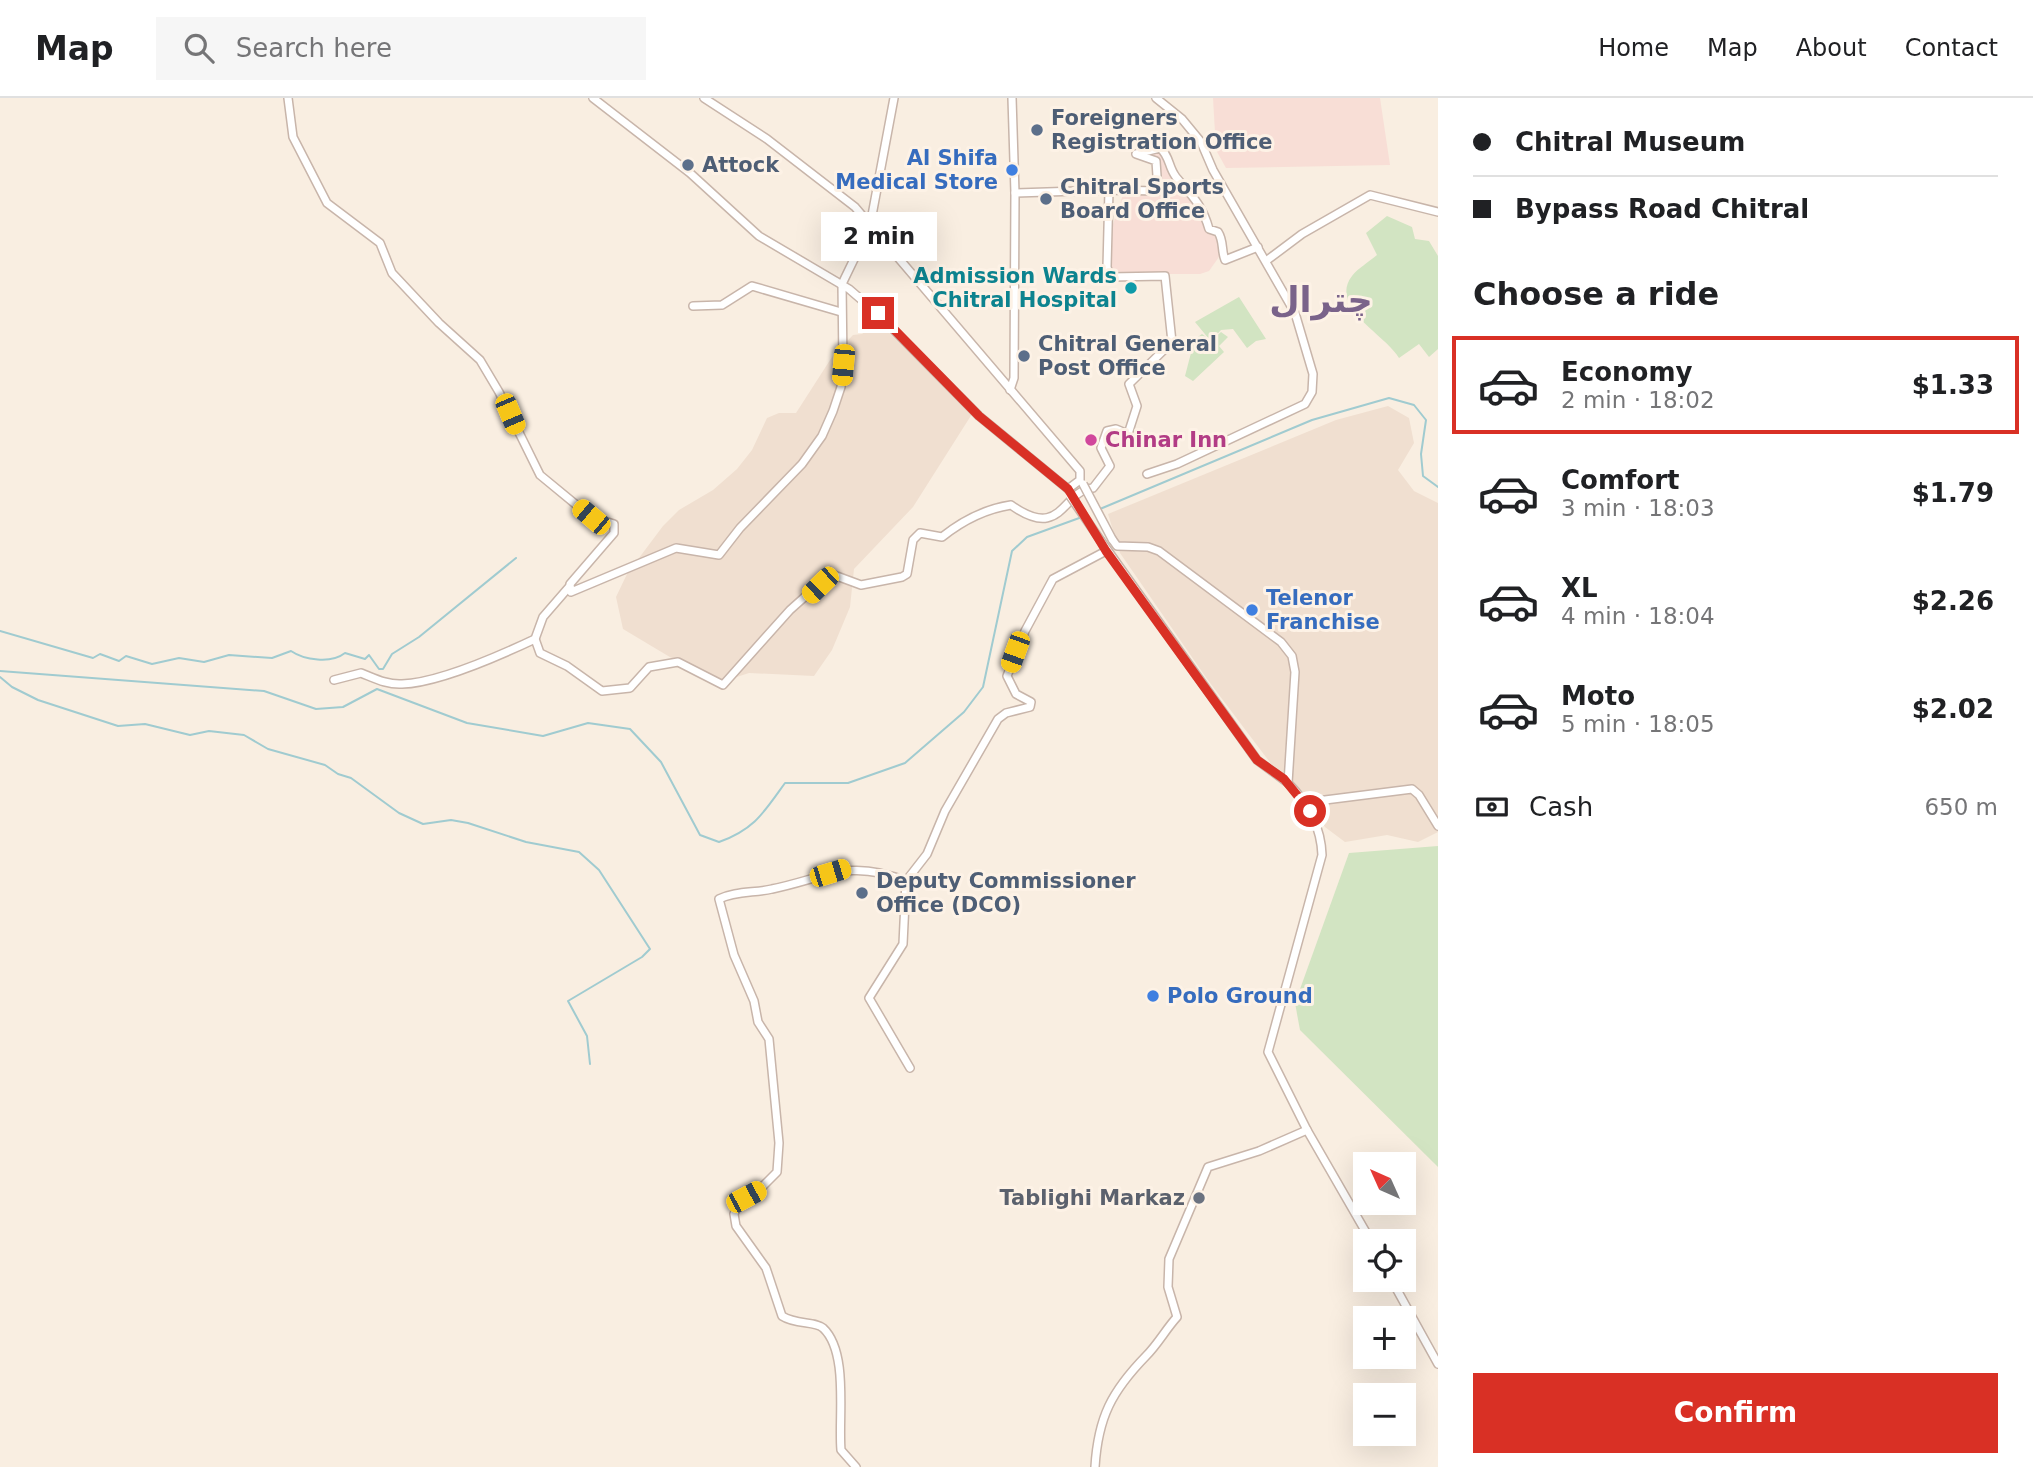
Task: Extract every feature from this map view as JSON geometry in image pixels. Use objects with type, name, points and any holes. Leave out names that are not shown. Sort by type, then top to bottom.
[{"type":"street","points":[[288,98],[293,137],[327,204],[380,243],[392,273],[439,323],[480,360],[540,475],[591,517],[614,524],[614,533],[543,618],[535,639],[540,653],[568,666],[602,691],[630,688],[649,667],[678,662],[723,685],[790,610],[827,577],[834,576],[861,584],[902,577],[907,575],[913,540],[920,533],[942,537],[960,523],[993,508],[1011,505],[1025,517],[1039,519],[1058,513],[1086,488],[1093,488],[1110,466],[1101,448],[1107,431],[1116,429],[1128,434],[1137,406],[1129,384],[1172,342],[1165,276],[1110,277],[1107,267],[1109,190]]},
{"type":"street","points":[[593,98],[690,173],[759,236],[842,284],[878,313],[979,416],[1069,492],[1106,551],[1257,760],[1288,783],[1310,811],[1322,844],[1322,855],[1268,1052],[1307,1129],[1364,1229]]},
{"type":"street","points":[[704,98],[842,194],[1080,471],[1082,482],[1117,546],[1155,549],[1180,564],[1287,648],[1295,672],[1288,783]]},
{"type":"street","points":[[569,587],[571,592],[676,548],[719,555],[740,528],[783,486],[822,436],[841,387],[844,342],[842,284],[870,226],[894,98]]},
{"type":"street","points":[[1010,390],[1014,378],[1016,193],[1012,98]]},
{"type":"street","points":[[1147,474],[1177,464],[1305,404],[1312,392],[1313,374],[1301,329],[1266,261],[1213,170],[1201,142],[1182,119],[1156,98]]},
{"type":"street","points":[[1016,193],[1158,191],[1156,161],[1136,154],[1160,148],[1167,153],[1174,175],[1192,191],[1194,202],[1204,213],[1209,229],[1219,232],[1223,239],[1222,253],[1225,260],[1258,247]]},
{"type":"street","points":[[1266,261],[1302,234],[1370,195],[1438,212]]},
{"type":"street","points":[[693,306],[722,305],[752,286],[841,312]]},
{"type":"street","points":[[1069,492],[1082,482]]},
{"type":"street","points":[[910,1068],[869,998],[903,944],[906,881],[927,854],[945,811],[998,719],[1006,713],[1030,708],[1031,702],[1016,694],[1007,676],[1024,631],[1053,579],[1106,551]]},
{"type":"street","points":[[334,680],[361,673],[375,680],[402,684],[445,677],[535,639]]},
{"type":"street","points":[[1310,811],[1325,800],[1412,789],[1419,795],[1438,826]]},
{"type":"street","points":[[856,1467],[841,1450],[841,1384],[833,1345],[823,1328],[812,1323],[795,1324],[782,1316],[766,1268],[736,1226],[734,1214],[740,1201],[766,1185],[778,1172],[779,1143],[769,1039],[758,1022],[754,1001],[734,955],[719,900],[773,889],[845,868],[884,873],[906,881]]},
{"type":"street","points":[[1096,1467],[1102,1419],[1108,1405],[1131,1370],[1146,1356],[1177,1317],[1168,1287],[1169,1259],[1208,1167],[1259,1151],[1307,1129]]},
{"type":"street","points":[[1398,1292],[1438,1364]]},
{"type":"shaded area","points":[[1213,98],[1380,98],[1390,165],[1226,168],[1216,150]]},
{"type":"shaded area","points":[[1164,152],[1167,168],[1178,185],[1192,193],[1193,207],[1201,210],[1206,229],[1220,236],[1221,254],[1209,271],[1200,274],[1110,274],[1110,233],[1124,192],[1160,192],[1158,159],[1146,158],[1145,153]]},
{"type":"shaded area","points":[[878,322],[972,414],[913,507],[854,569],[850,607],[832,650],[814,676],[749,673],[715,684],[623,629],[616,597],[627,574],[663,526],[679,510],[713,490],[737,469],[752,450],[767,418],[779,413],[796,413],[832,357],[853,335],[862,334]]},
{"type":"shaded area","points":[[1388,406],[1409,418],[1414,443],[1398,470],[1414,491],[1438,503],[1438,832],[1418,842],[1387,835],[1345,842],[1325,827],[1298,788],[1281,777],[1207,679],[1120,553],[1108,514],[1336,420]]},
{"type":"green space","points":[[1387,216],[1412,227],[1415,239],[1429,241],[1438,256],[1438,349],[1429,357],[1419,344],[1399,358],[1353,310],[1348,299],[1347,288],[1352,276],[1377,255],[1366,233]]},
{"type":"green space","points":[[1239,297],[1266,339],[1256,341],[1247,348],[1233,329],[1221,330],[1211,341],[1221,332],[1228,337],[1219,346],[1224,352],[1193,381],[1185,376],[1191,353],[1188,344],[1202,334],[1209,339],[1195,322]]},
{"type":"green space","points":[[1438,846],[1438,1167],[1300,1030],[1295,1003],[1349,853]]},
{"type":"waterway","points":[[1100,509],[1312,420],[1389,398],[1414,405],[1426,420],[1421,454],[1423,476],[1438,487]]},
{"type":"waterway","points":[[0,671],[264,691],[316,709],[343,707],[377,689],[467,723],[543,736],[588,723],[630,729],[661,762],[700,835],[719,842],[750,825],[785,783],[848,783],[905,763],[964,712],[983,687],[1012,551],[1027,537],[1082,517]]},
{"type":"waterway","points":[[0,631],[93,658],[100,654],[119,661],[126,656],[152,664],[179,658],[204,662],[229,655],[272,658],[291,651],[318,660],[332,659],[345,653],[365,659],[369,655],[379,669],[383,669],[392,654],[419,637],[516,558]]},
{"type":"waterway","points":[[0,677],[12,687],[38,700],[118,726],[145,724],[190,735],[209,731],[244,735],[268,749],[325,765],[338,774],[351,778],[399,813],[423,824],[451,820],[468,823],[526,842],[579,852],[599,870],[650,949],[642,957],[568,1001],[587,1036],[590,1064]]},
{"type":"place","name":"Foreigners Registration Office","points":[[1037,130]]},
{"type":"place","name":"Attock","points":[[688,165]]},
{"type":"place","name":"Al Shifa Medical Store","points":[[1012,170]]},
{"type":"place","name":"Chitral Sports Board Office","points":[[1046,199]]},
{"type":"place","name":"Admission Wards Chitral Hospital","points":[[1131,288]]},
{"type":"place","name":"Chitral General Post Office","points":[[1024,356]]},
{"type":"place","name":"Chinar Inn","points":[[1091,440]]},
{"type":"place","name":"Telenor Franchise","points":[[1252,610]]},
{"type":"place","name":"Deputy Commissioner Office (DCO)","points":[[862,893]]},
{"type":"place","name":"Polo Ground","points":[[1153,996]]},
{"type":"place","name":"Tablighi Markaz","points":[[1199,1198]]},
{"type":"district","name":"چترال","points":[[1321,300]]},
{"type":"route","points":[[878,313],[979,416],[1068,489],[1106,551],[1257,760],[1284,779],[1310,811]]}]
